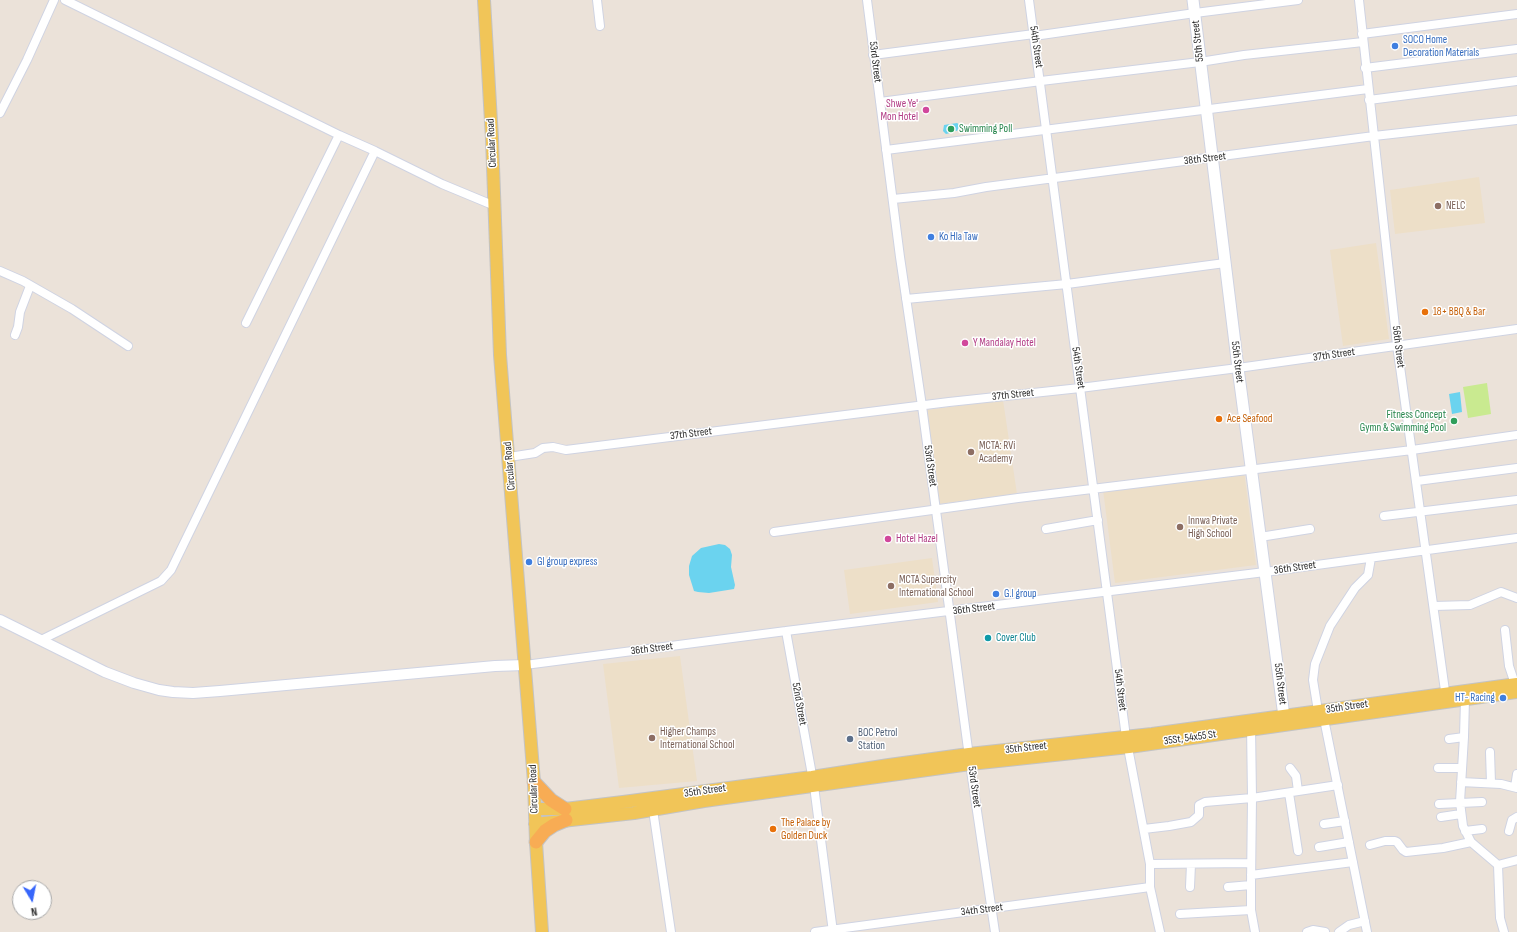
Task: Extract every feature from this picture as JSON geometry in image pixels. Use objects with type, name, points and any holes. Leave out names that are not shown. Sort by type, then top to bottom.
[{"type":"highway","points":[[534,782],[565,815],[545,831],[536,842]]},
{"type":"main road","name":"Circular Road","points":[[484,0],[495,206],[500,356],[534,782],[535,824],[542,932]]},
{"type":"main road","name":"55th Street","points":[[1193,0],[1238,368],[1284,720]]},
{"type":"main road","name":"35th Street","points":[[535,824],[565,815],[813,782],[970,759],[1128,742],[1516,686]]},
{"type":"main road","points":[[1446,697],[1465,700],[1516,686]]},
{"type":"main road","name":"35th Street","points":[[624,808],[653,810],[813,782]]},
{"type":"main road","name":"35th Street","points":[[535,809],[565,815]]},
{"type":"street","points":[[0,113],[27,60],[54,0]]},
{"type":"street","points":[[65,0],[339,135],[442,184],[495,206]]},
{"type":"street","points":[[597,0],[600,26]]},
{"type":"street","name":"53rd Street","points":[[867,0],[892,199],[995,932]]},
{"type":"street","name":"54th Street","points":[[1029,0],[1128,742],[1150,864],[1150,887],[1160,932]]},
{"type":"street","points":[[874,55],[1298,0]]},
{"type":"street","name":"56th Street","points":[[1359,0],[1365,68],[1397,346],[1446,697]]},
{"type":"street","points":[[880,102],[1309,47],[1517,14]]},
{"type":"street","points":[[1365,68],[1517,49]]},
{"type":"street","points":[[1369,100],[1517,81]]},
{"type":"street","points":[[886,150],[1046,131],[1368,89]]},
{"type":"street","name":"38th Street","points":[[892,199],[954,193],[1052,178],[1374,136],[1517,120]]},
{"type":"street","points":[[246,323],[339,135]]},
{"type":"street","points":[[41,640],[161,581],[171,570],[375,151]]},
{"type":"street","points":[[906,299],[1067,284],[1225,263]]},
{"type":"street","points":[[0,271],[72,309],[128,346]]},
{"type":"street","points":[[15,335],[18,327],[20,312],[30,286]]},
{"type":"street","name":"37th Street","points":[[509,457],[535,452],[543,448],[553,447],[566,450],[762,425],[1080,388],[1238,368],[1517,329]]},
{"type":"street","points":[[774,532],[1094,489],[1412,450],[1517,435]]},
{"type":"street","points":[[1416,481],[1517,468]]},
{"type":"street","points":[[1384,516],[1421,513],[1517,500]]},
{"type":"street","points":[[1046,529],[1098,520]]},
{"type":"street","points":[[1260,537],[1310,529]]},
{"type":"street","name":"36th Street","points":[[525,665],[1265,572],[1517,538]]},
{"type":"street","points":[[1367,932],[1338,785],[1313,680],[1315,664],[1330,626],[1356,588],[1368,575],[1371,558]]},
{"type":"street","points":[[1434,606],[1475,604],[1501,592],[1517,598]]},
{"type":"street","points":[[0,620],[105,672],[159,690],[172,692],[192,693],[220,691],[495,666],[525,665]]},
{"type":"street","points":[[1505,630],[1510,666],[1516,686]]},
{"type":"street","name":"52nd Street","points":[[786,631],[813,782],[832,931]]},
{"type":"street","points":[[1465,700],[1460,802],[1463,826],[1472,842],[1498,865],[1500,918],[1504,932]]},
{"type":"street","points":[[1251,725],[1252,798],[1250,862],[1251,910],[1255,932]]},
{"type":"street","points":[[1449,739],[1464,737]]},
{"type":"street","points":[[1490,752],[1491,783]]},
{"type":"street","points":[[1290,768],[1296,776],[1298,791]]},
{"type":"street","points":[[1438,768],[1462,768]]},
{"type":"street","points":[[1461,782],[1491,783],[1516,787],[1517,774]]},
{"type":"street","points":[[1144,829],[1191,822],[1199,815],[1199,805],[1205,802],[1252,798],[1338,785]]},
{"type":"street","points":[[1289,793],[1298,851]]},
{"type":"street","points":[[1440,804],[1482,802]]},
{"type":"street","points":[[653,810],[671,932]]},
{"type":"street","points":[[1441,817],[1461,814]]},
{"type":"street","points":[[1510,832],[1512,820],[1517,817]]},
{"type":"street","points":[[1324,824],[1345,821]]},
{"type":"street","points":[[1466,831],[1482,829]]},
{"type":"street","points":[[1370,846],[1385,841],[1397,842],[1406,852],[1443,848],[1472,842]]},
{"type":"street","points":[[1319,847],[1349,842]]},
{"type":"street","points":[[1498,865],[1517,860]]},
{"type":"street","points":[[1150,864],[1250,862]]},
{"type":"street","points":[[1251,875],[1353,862]]},
{"type":"street","points":[[1190,887],[1191,864]]},
{"type":"street","points":[[1228,887],[1251,885]]},
{"type":"street","name":"34th Street","points":[[815,932],[832,931],[1150,887]]},
{"type":"street","points":[[1180,914],[1251,910]]},
{"type":"street","points":[[1338,932],[1349,925],[1365,921]]},
{"type":"street","points":[[1307,932],[1313,930],[1326,932]]},
{"type":"shaded area","name":"NELC","points":[[1479,177],[1485,223],[1395,234],[1390,190]]},
{"type":"shaded area","points":[[1376,243],[1389,339],[1343,346],[1330,250]]},
{"type":"shaded area","name":"MCTA: RVi Academy","points":[[1003,400],[1017,494],[939,504],[926,410]]},
{"type":"shaded area","name":"Innwa Private High School","points":[[1244,471],[1256,565],[1115,583],[1103,490]]},
{"type":"shaded area","name":"MCTA Supercity International School","points":[[932,558],[938,602],[850,614],[844,570]]},
{"type":"shaded area","name":"Higher Champs International School","points":[[680,656],[697,781],[619,788],[603,664]]},
{"type":"green space","points":[[1487,383],[1491,414],[1468,418],[1463,387]]},
{"type":"water","name":"Swimming Poll","points":[[957,123],[960,125],[957,131],[952,130],[950,133],[946,134],[943,131],[944,125]]},
{"type":"water","points":[[1460,392],[1462,412],[1452,414],[1449,394]]},
{"type":"water","points":[[719,544],[725,545],[730,549],[732,555],[731,567],[735,585],[734,589],[709,593],[694,591],[689,575],[689,566],[692,556],[701,548]]},
{"type":"place","name":"SOCO Home Decoration Materials","points":[[1395,46]]},
{"type":"place","name":"Shwe Ye' Mon Hotel","points":[[926,110]]},
{"type":"place","name":"Swimming Poll","points":[[951,129]]},
{"type":"place","name":"NELC","points":[[1438,206]]},
{"type":"place","name":"Ko Hla Taw","points":[[931,237]]},
{"type":"place","name":"18+ BBQ & Bar","points":[[1425,312]]},
{"type":"place","name":"Y Mandalay Hotel","points":[[965,343]]},
{"type":"place","name":"Ace Seafood","points":[[1219,419]]},
{"type":"place","name":"Fitness Concept Gymn & Swimming Pool","points":[[1454,421]]},
{"type":"place","name":"MCTA: RVi Academy","points":[[971,452]]},
{"type":"place","name":"Innwa Private High School","points":[[1180,527]]},
{"type":"place","name":"Hotel Hazel","points":[[888,539]]},
{"type":"place","name":"GI group express","points":[[529,562]]},
{"type":"place","name":"MCTA Supercity International School","points":[[891,586]]},
{"type":"place","name":"G.I group","points":[[996,594]]},
{"type":"place","name":"Cover Club","points":[[988,638]]},
{"type":"place","name":"HT- Racing","points":[[1503,698]]},
{"type":"place","name":"Higher Champs International School","points":[[652,738]]},
{"type":"place","name":"BOC Petrol Station","points":[[850,739]]},
{"type":"place","name":"The Palace by Golden Duck","points":[[773,829]]}]
